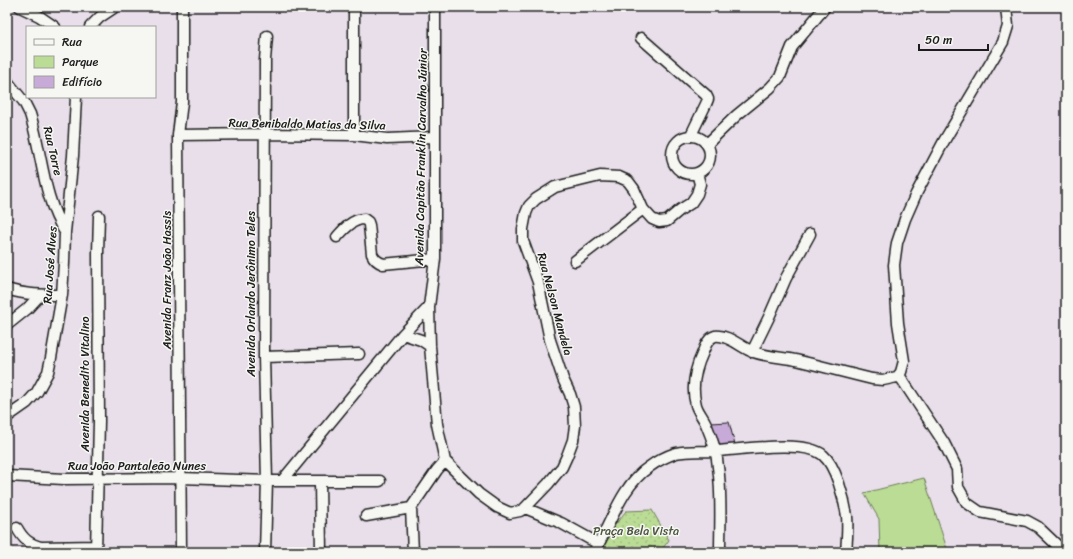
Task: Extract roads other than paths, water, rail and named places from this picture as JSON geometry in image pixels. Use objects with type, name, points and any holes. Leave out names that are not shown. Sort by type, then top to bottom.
[{"type":"street","points":[[20,7],[39,16],[54,26]]},
{"type":"street","points":[[91,26],[100,17],[115,7]]},
{"type":"street","name":"Avenida Franz João Hassis","points":[[181,552],[178,135],[182,102],[182,7]]},
{"type":"street","points":[[354,7],[354,136]]},
{"type":"street","name":"Avenida Capitão Franklin Carvalho Júnior","points":[[435,7],[435,259],[428,307],[430,346],[438,424],[445,462]]},
{"type":"street","points":[[707,144],[737,114],[770,88],[780,77],[792,47],[825,7]]},
{"type":"street","points":[[720,552],[718,468],[716,451],[696,403],[694,382],[696,366],[705,347],[709,340],[717,336],[728,339],[752,352],[795,360],[872,379],[882,380],[897,377],[899,375],[904,361],[898,323],[894,265],[897,243],[905,219],[916,194],[944,141],[1003,42],[1008,26],[1006,7]]},
{"type":"street","name":"Avenida Orlando Jerônimo Teles","points":[[265,552],[267,481],[264,357],[265,60],[267,36]]},
{"type":"street","points":[[641,38],[706,95],[708,99],[691,135]]},
{"type":"street","name":"Rua Torre","points":[[7,81],[24,102],[30,114],[51,200],[56,216],[65,232]]},
{"type":"street","name":"Rua José Alves","points":[[7,417],[26,403],[37,392],[48,372],[62,295],[65,232],[74,156],[76,98]]},
{"type":"street","name":"Rua Benibaldo Matias da Silva","points":[[178,135],[265,134],[354,136],[387,139],[434,137]]},
{"type":"street","points":[[691,135],[697,136],[703,139],[707,144],[710,150],[710,158],[704,170],[689,174],[681,171],[675,165],[672,158],[673,150],[676,142],[683,137],[691,135]]},
{"type":"street","name":"Rua Nelson Mandela","points":[[526,506],[548,484],[562,467],[573,440],[575,426],[574,407],[550,340],[538,282],[523,241],[523,228],[529,206],[536,199],[555,187],[600,176],[619,177],[628,181],[634,189],[643,209],[656,221],[667,221],[690,203],[697,194],[700,184],[697,173]]},
{"type":"street","points":[[574,261],[643,209]]},
{"type":"street","name":"Avenida Benedito Vitalino","points":[[96,549],[98,478],[99,216]]},
{"type":"street","points":[[336,237],[351,223],[364,219],[369,225],[372,254],[380,263],[383,264],[435,259]]},
{"type":"street","points":[[752,352],[786,278],[810,234]]},
{"type":"street","points":[[7,289],[15,292],[62,295]]},
{"type":"street","points":[[7,325],[22,314],[40,294]]},
{"type":"street","points":[[282,481],[402,334],[428,307]]},
{"type":"street","points":[[402,334],[421,340],[430,346]]},
{"type":"street","points":[[264,357],[359,354]]},
{"type":"street","points":[[899,375],[944,443],[957,469],[958,487],[967,503],[980,512],[1027,522],[1038,527],[1059,548],[1066,549]]},
{"type":"street","points":[[413,552],[412,508],[437,470],[445,462],[479,494],[497,507],[510,513],[516,512],[526,506],[562,523],[597,548],[629,486],[649,466],[676,453],[689,451],[716,451],[761,447],[796,447],[816,450],[829,462],[834,471],[847,516],[846,552]]},
{"type":"street","name":"Rua João Pantaleão Nunes","points":[[7,476],[64,479],[181,478],[267,481],[380,480]]},
{"type":"street","points":[[320,481],[321,552]]},
{"type":"street","points":[[366,516],[412,508]]},
{"type":"street","points":[[17,528],[25,539],[33,545],[41,547],[96,549]]},
{"type":"park label","name":"Praça Bela Vista","points":[[636,531]]}]
